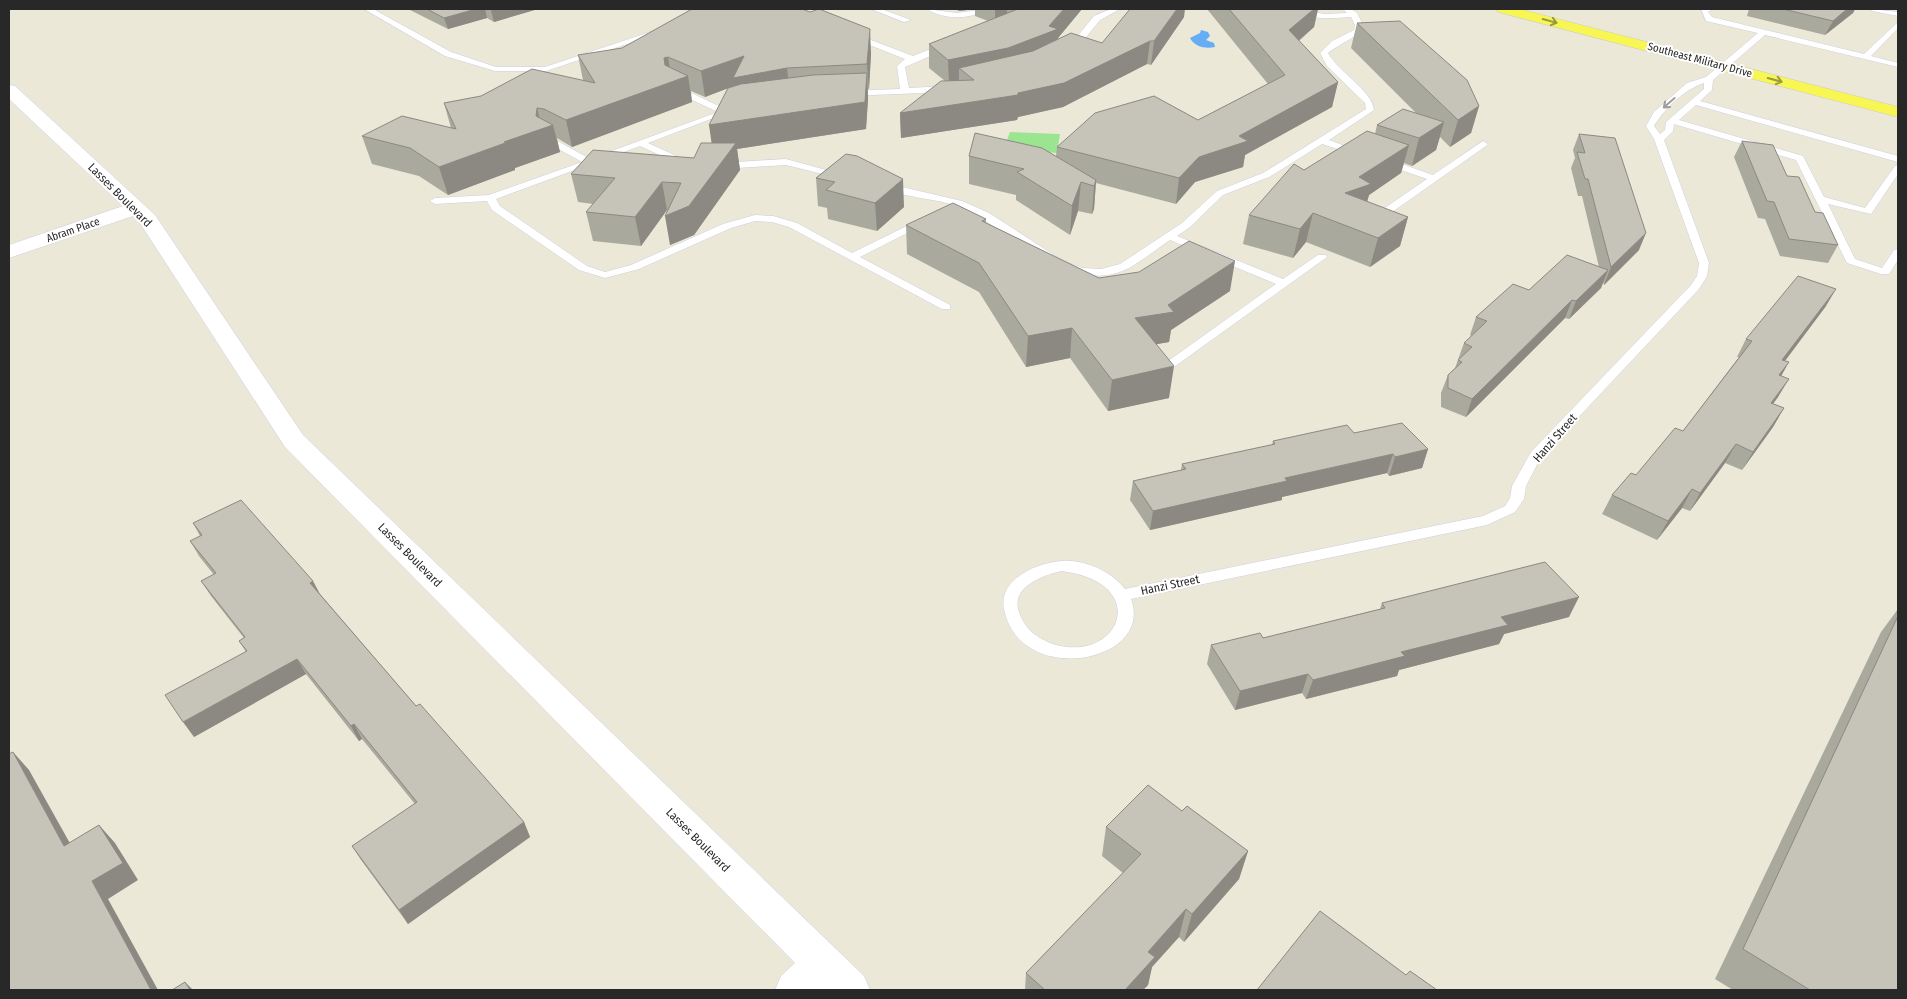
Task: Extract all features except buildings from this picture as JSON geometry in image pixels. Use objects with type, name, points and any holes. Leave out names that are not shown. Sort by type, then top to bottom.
[{"type":"main road","name":"Southeast Military Drive","points":[[1502,9],[1898,112]]},
{"type":"main road","name":"Southeast Military Drive","points":[[1721,49],[1756,58]]},
{"type":"street","name":"Lasses Boulevard","points":[[9,90],[148,219],[294,441],[837,977]]},
{"type":"street","name":"Abram Place","points":[[9,252],[137,208]]},
{"type":"street","points":[[795,990],[837,977]]},
{"type":"lane","points":[[368,9],[448,54],[494,69],[546,69],[665,30]]},
{"type":"lane","points":[[875,9],[907,20]]},
{"type":"lane","points":[[931,9],[953,16],[966,16],[983,9]]},
{"type":"lane","points":[[1064,54],[1081,41],[1097,18],[1116,9]]},
{"type":"lane","points":[[873,183],[959,203],[985,215],[1059,263],[1081,271],[1101,272],[1124,266],[1186,224],[1220,193],[1266,175],[1370,110],[1369,102],[1330,64],[1324,53],[1335,43],[1357,31],[1359,25],[1351,12],[1320,15],[1305,13],[1298,9]]},
{"type":"lane","points":[[1709,9],[1704,11],[1709,19],[1898,65]]},
{"type":"lane","points":[[1875,9],[1898,14]]},
{"type":"lane","points":[[1866,57],[1898,24]]},
{"type":"lane","name":"Hanzi Street","points":[[1122,595],[1487,520],[1510,509],[1517,499],[1519,486],[1536,455],[1695,287],[1702,276],[1704,263],[1659,139],[1650,126],[1657,114],[1690,85],[1709,79],[1764,32]]},
{"type":"lane","points":[[850,34],[912,59]]},
{"type":"lane","points":[[905,92],[902,66],[912,59],[956,42]]},
{"type":"lane","name":"Hanzi Street","points":[[1659,139],[1669,132],[1669,124],[1672,121],[1708,90],[1709,79]]},
{"type":"lane","points":[[673,87],[722,111]]},
{"type":"lane","points":[[837,94],[955,88]]},
{"type":"lane","points":[[1693,102],[1726,124],[1800,158],[1852,261],[1885,272],[1898,252]]},
{"type":"lane","points":[[435,201],[490,198],[722,111],[743,106]]},
{"type":"lane","points":[[1672,121],[1726,124],[1898,159]]},
{"type":"lane","points":[[547,139],[589,162]]},
{"type":"lane","points":[[1323,141],[1433,178]]},
{"type":"lane","points":[[640,143],[684,163],[691,164]]},
{"type":"lane","points":[[1371,222],[1483,144]]},
{"type":"lane","points":[[707,166],[786,162],[854,178]]},
{"type":"lane","points":[[1821,199],[1867,212],[1898,168]]},
{"type":"lane","points":[[490,198],[496,208],[583,268],[605,275],[635,267],[727,226],[754,218],[793,225],[946,307]]},
{"type":"lane","points":[[852,257],[959,203]]},
{"type":"lane","points":[[1170,236],[1283,283]]},
{"type":"lane","points":[[1170,364],[1322,257]]},
{"type":"lane","name":"Hanzi Street","points":[[1061,566],[1090,571],[1114,585],[1122,595],[1126,606],[1126,618],[1122,628],[1109,642],[1090,651],[1059,652],[1044,648],[1019,632],[1012,621],[1009,610],[1010,598],[1014,588],[1022,579],[1046,568],[1061,566]]},
{"type":"green space","points":[[1010,132],[1060,134],[1057,153],[1004,148]]},
{"type":"water","points":[[1201,30],[1208,32],[1210,36],[1206,40],[1214,43],[1215,47],[1201,47],[1192,41],[1190,38],[1200,33]]}]
